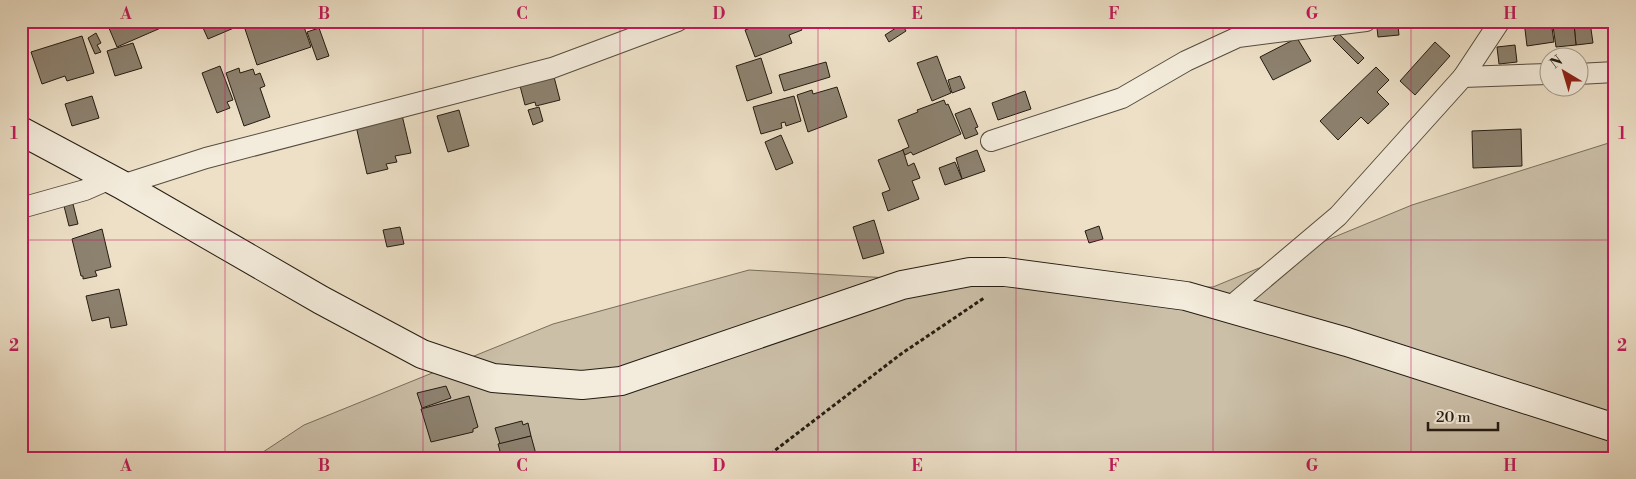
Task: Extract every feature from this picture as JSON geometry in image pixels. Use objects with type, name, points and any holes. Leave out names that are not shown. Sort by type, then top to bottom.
[{"type":"street","points":[[21,208],[552,68],[678,21]]},
{"type":"street","points":[[991,141],[1122,98],[1186,62],[1236,29],[1366,21]]},
{"type":"street","points":[[1230,307],[1338,216],[1463,77],[1500,21]]},
{"type":"street","points":[[1588,73],[1615,72]]},
{"type":"street","points":[[1463,77],[1538,74]]},
{"type":"street","points":[[21,131],[116,182],[322,300],[422,354],[493,378],[544,384],[582,385],[621,381],[902,285],[970,272],[1005,272],[1186,296],[1230,307],[1347,342],[1615,428]]},
{"type":"path","points":[[765,458],[900,354],[989,295],[1005,272]]},
{"type":"shaded area","points":[[1615,141],[1615,458],[254,458],[304,425],[553,324],[749,270],[1099,290],[1213,287],[1412,205]]},
{"type":"building","points":[[106,21],[160,21],[163,27],[117,47]]},
{"type":"building","points":[[200,21],[248,21],[248,22],[208,39]]},
{"type":"building","points":[[268,21],[302,21],[311,47],[257,65],[245,29]]},
{"type":"building","points":[[519,21],[533,21],[521,26]]},
{"type":"building","points":[[768,21],[798,21],[802,30],[789,35],[792,43],[755,57],[745,30]]},
{"type":"building","points":[[826,21],[847,21],[829,29]]},
{"type":"building","points":[[1201,21],[1216,21],[1216,26],[1203,28]]},
{"type":"building","points":[[1524,21],[1551,21],[1554,42],[1527,46]]},
{"type":"building","points":[[1606,21],[1615,21],[1615,31],[1608,32]]},
{"type":"building","points":[[1590,22],[1593,43],[1576,45],[1574,24]]},
{"type":"building","points":[[902,24],[906,31],[889,42],[885,35]]},
{"type":"building","points":[[1574,24],[1576,45],[1556,47],[1553,26]]},
{"type":"building","points":[[1398,26],[1399,35],[1378,37],[1377,28]]},
{"type":"building","points":[[319,28],[329,56],[317,60],[307,32]]},
{"type":"building","points":[[96,33],[101,43],[97,45],[101,52],[95,54],[88,38]]},
{"type":"building","points":[[1338,33],[1364,58],[1358,64],[1333,39]]},
{"type":"building","points":[[82,36],[94,73],[67,81],[65,76],[42,84],[31,52]]},
{"type":"building","points":[[1297,38],[1311,61],[1273,80],[1260,57]]},
{"type":"building","points":[[1435,42],[1450,56],[1415,95],[1400,81]]},
{"type":"building","points":[[133,43],[142,68],[115,76],[107,51]]},
{"type":"building","points":[[1515,45],[1517,62],[1499,64],[1497,47]]},
{"type":"building","points":[[937,56],[951,93],[932,101],[917,63]]},
{"type":"building","points":[[761,58],[772,93],[747,101],[736,66]]},
{"type":"building","points":[[826,62],[830,77],[784,91],[779,75]]},
{"type":"building","points":[[220,66],[233,100],[227,102],[230,108],[217,113],[202,73]]},
{"type":"building","points":[[1376,67],[1389,80],[1377,92],[1389,104],[1368,124],[1361,117],[1338,140],[1320,121]]},
{"type":"building","points":[[239,68],[240,73],[253,69],[255,75],[260,73],[265,86],[260,88],[270,117],[244,126],[226,73]]},
{"type":"building","points":[[553,73],[560,100],[536,106],[535,102],[525,105],[519,82]]},
{"type":"building","points":[[960,76],[965,88],[952,93],[948,80]]},
{"type":"building","points":[[837,87],[847,117],[808,132],[797,95],[812,90],[813,94]]},
{"type":"building","points":[[1025,91],[1031,109],[998,120],[992,103]]},
{"type":"building","points":[[92,96],[99,118],[72,126],[65,104]]},
{"type":"building","points":[[794,96],[801,121],[786,126],[785,122],[781,123],[782,128],[761,134],[753,107]]},
{"type":"building","points":[[944,100],[946,105],[948,104],[961,134],[913,155],[911,152],[905,155],[902,150],[909,147],[898,120],[918,112],[917,110]]},
{"type":"building","points":[[539,107],[543,121],[533,125],[528,110]]},
{"type":"building","points":[[970,108],[978,127],[975,128],[978,134],[965,139],[955,114]]},
{"type":"building","points":[[459,110],[469,146],[448,152],[437,116]]},
{"type":"building","points":[[402,115],[411,153],[395,156],[397,162],[386,164],[388,169],[367,174],[356,126]]},
{"type":"building","points":[[1521,129],[1522,166],[1473,168],[1472,131]]},
{"type":"building","points":[[781,135],[793,163],[776,170],[765,142]]},
{"type":"building","points":[[903,150],[908,166],[914,163],[920,178],[912,181],[919,199],[888,211],[882,193],[890,190],[878,160]]},
{"type":"building","points":[[977,150],[985,171],[962,179],[956,158]]},
{"type":"building","points":[[955,162],[962,179],[945,185],[939,168]]},
{"type":"building","points":[[73,204],[78,224],[69,226],[64,206]]},
{"type":"building","points":[[874,220],[884,253],[863,259],[853,227]]},
{"type":"building","points":[[1099,226],[1103,239],[1089,243],[1085,231]]},
{"type":"building","points":[[400,227],[404,244],[387,247],[383,230]]},
{"type":"building","points":[[102,229],[111,267],[95,271],[97,276],[83,279],[72,239]]},
{"type":"building","points":[[119,289],[127,325],[111,328],[109,317],[92,321],[86,296]]},
{"type":"building","points":[[446,386],[451,398],[422,408],[417,393]]},
{"type":"building","points":[[469,396],[478,427],[473,429],[473,432],[431,442],[421,409]]},
{"type":"building","points":[[522,421],[523,425],[528,423],[531,436],[500,444],[495,428]]},
{"type":"building","points":[[531,436],[537,458],[502,458],[498,444]]}]
